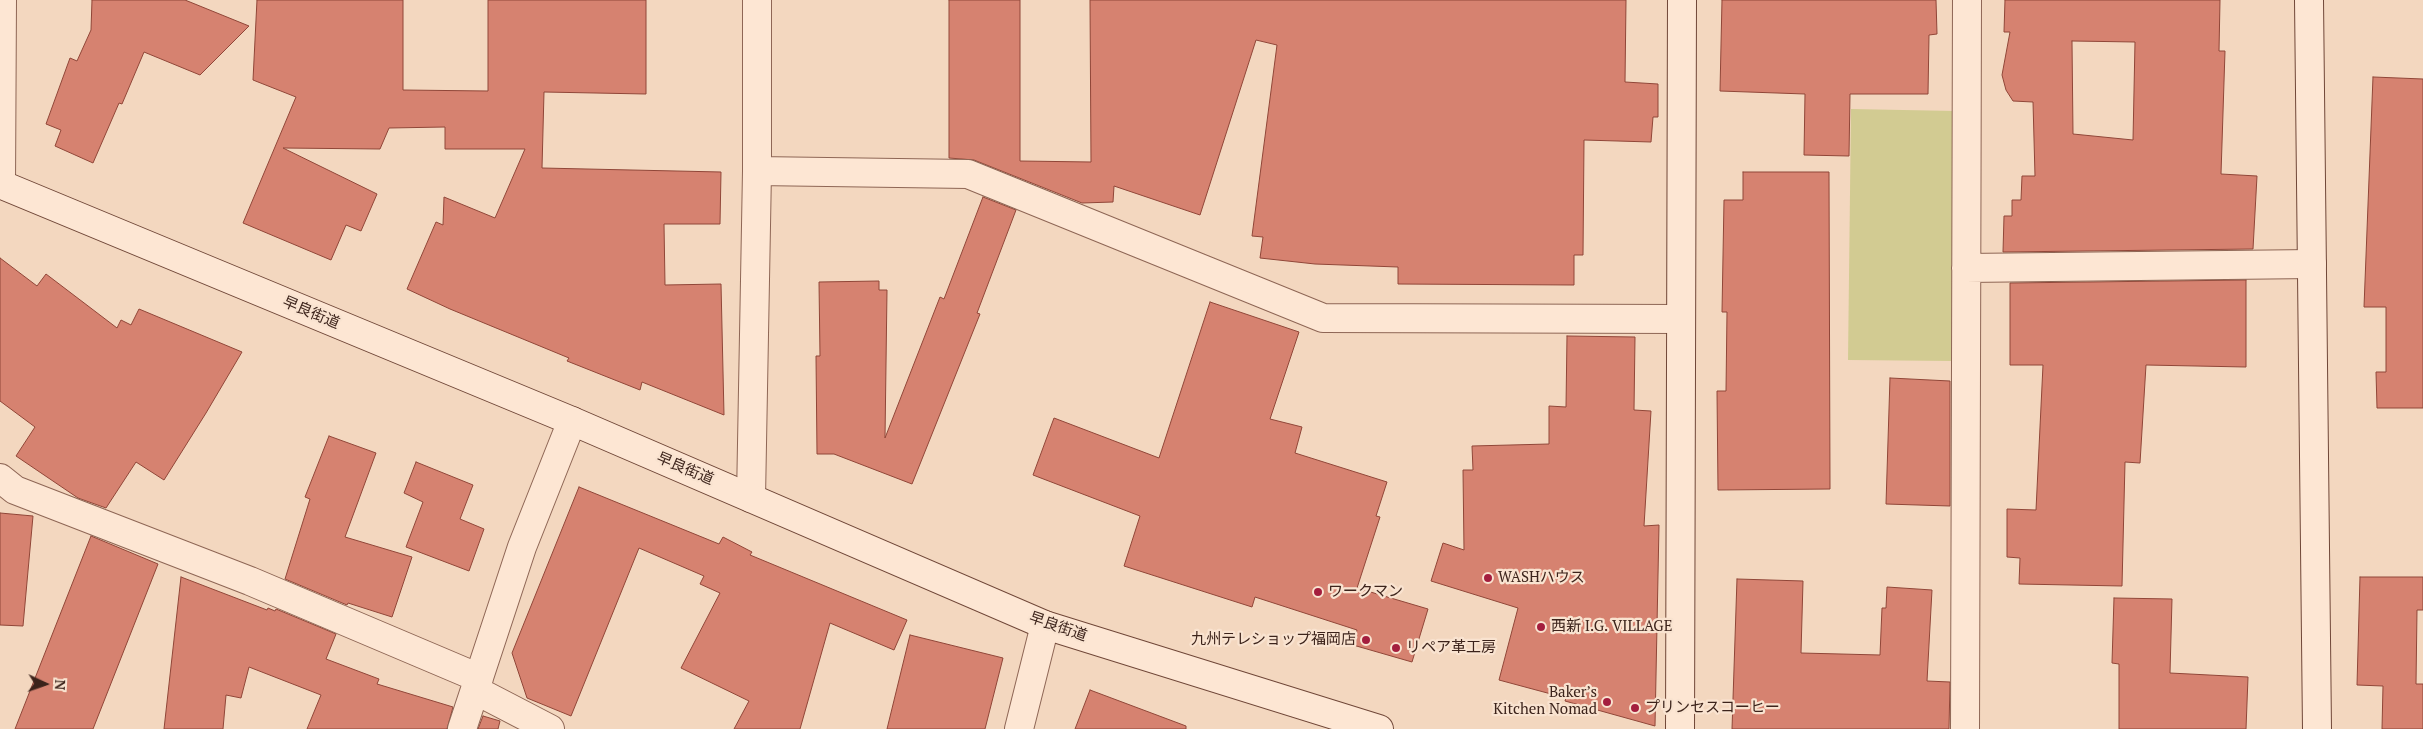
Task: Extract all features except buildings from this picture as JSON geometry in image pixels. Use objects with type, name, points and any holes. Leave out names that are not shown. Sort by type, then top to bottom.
[{"type":"street","points":[[1,184],[2,0]]},
{"type":"street","points":[[751,498],[757,171],[757,0]]},
{"type":"street","points":[[1680,729],[1682,0]]},
{"type":"street","points":[[1965,729],[1967,0]]},
{"type":"street","points":[[2309,0],[2317,729]]},
{"type":"street","points":[[757,171],[968,174],[1323,318],[1681,319]]},
{"type":"street","name":"早良街道","points":[[1,184],[572,421],[1045,625],[1379,729]]},
{"type":"street","points":[[1966,268],[2312,264]]},
{"type":"street","points":[[462,729],[522,547],[572,421]]},
{"type":"street","points":[[0,478],[14,490],[250,581],[477,684],[550,729]]},
{"type":"street","points":[[1019,729],[1045,625]]},
{"type":"shaded area","points":[[1851,109],[1955,111],[1952,361],[1848,360]]},
{"type":"place","name":"WASHハウス","points":[[1488,578]]},
{"type":"place","name":"ワークマン","points":[[1318,592]]},
{"type":"place","name":"西新 I.G. VILLAGE","points":[[1541,627]]},
{"type":"place","name":"九州テレショップ福岡店","points":[[1366,640]]},
{"type":"place","name":"リペア革工房","points":[[1396,648]]},
{"type":"place","name":"Baker’s Kitchen Nomad","points":[[1607,702]]},
{"type":"place","name":"プリンセスコーヒー","points":[[1635,708]]}]
